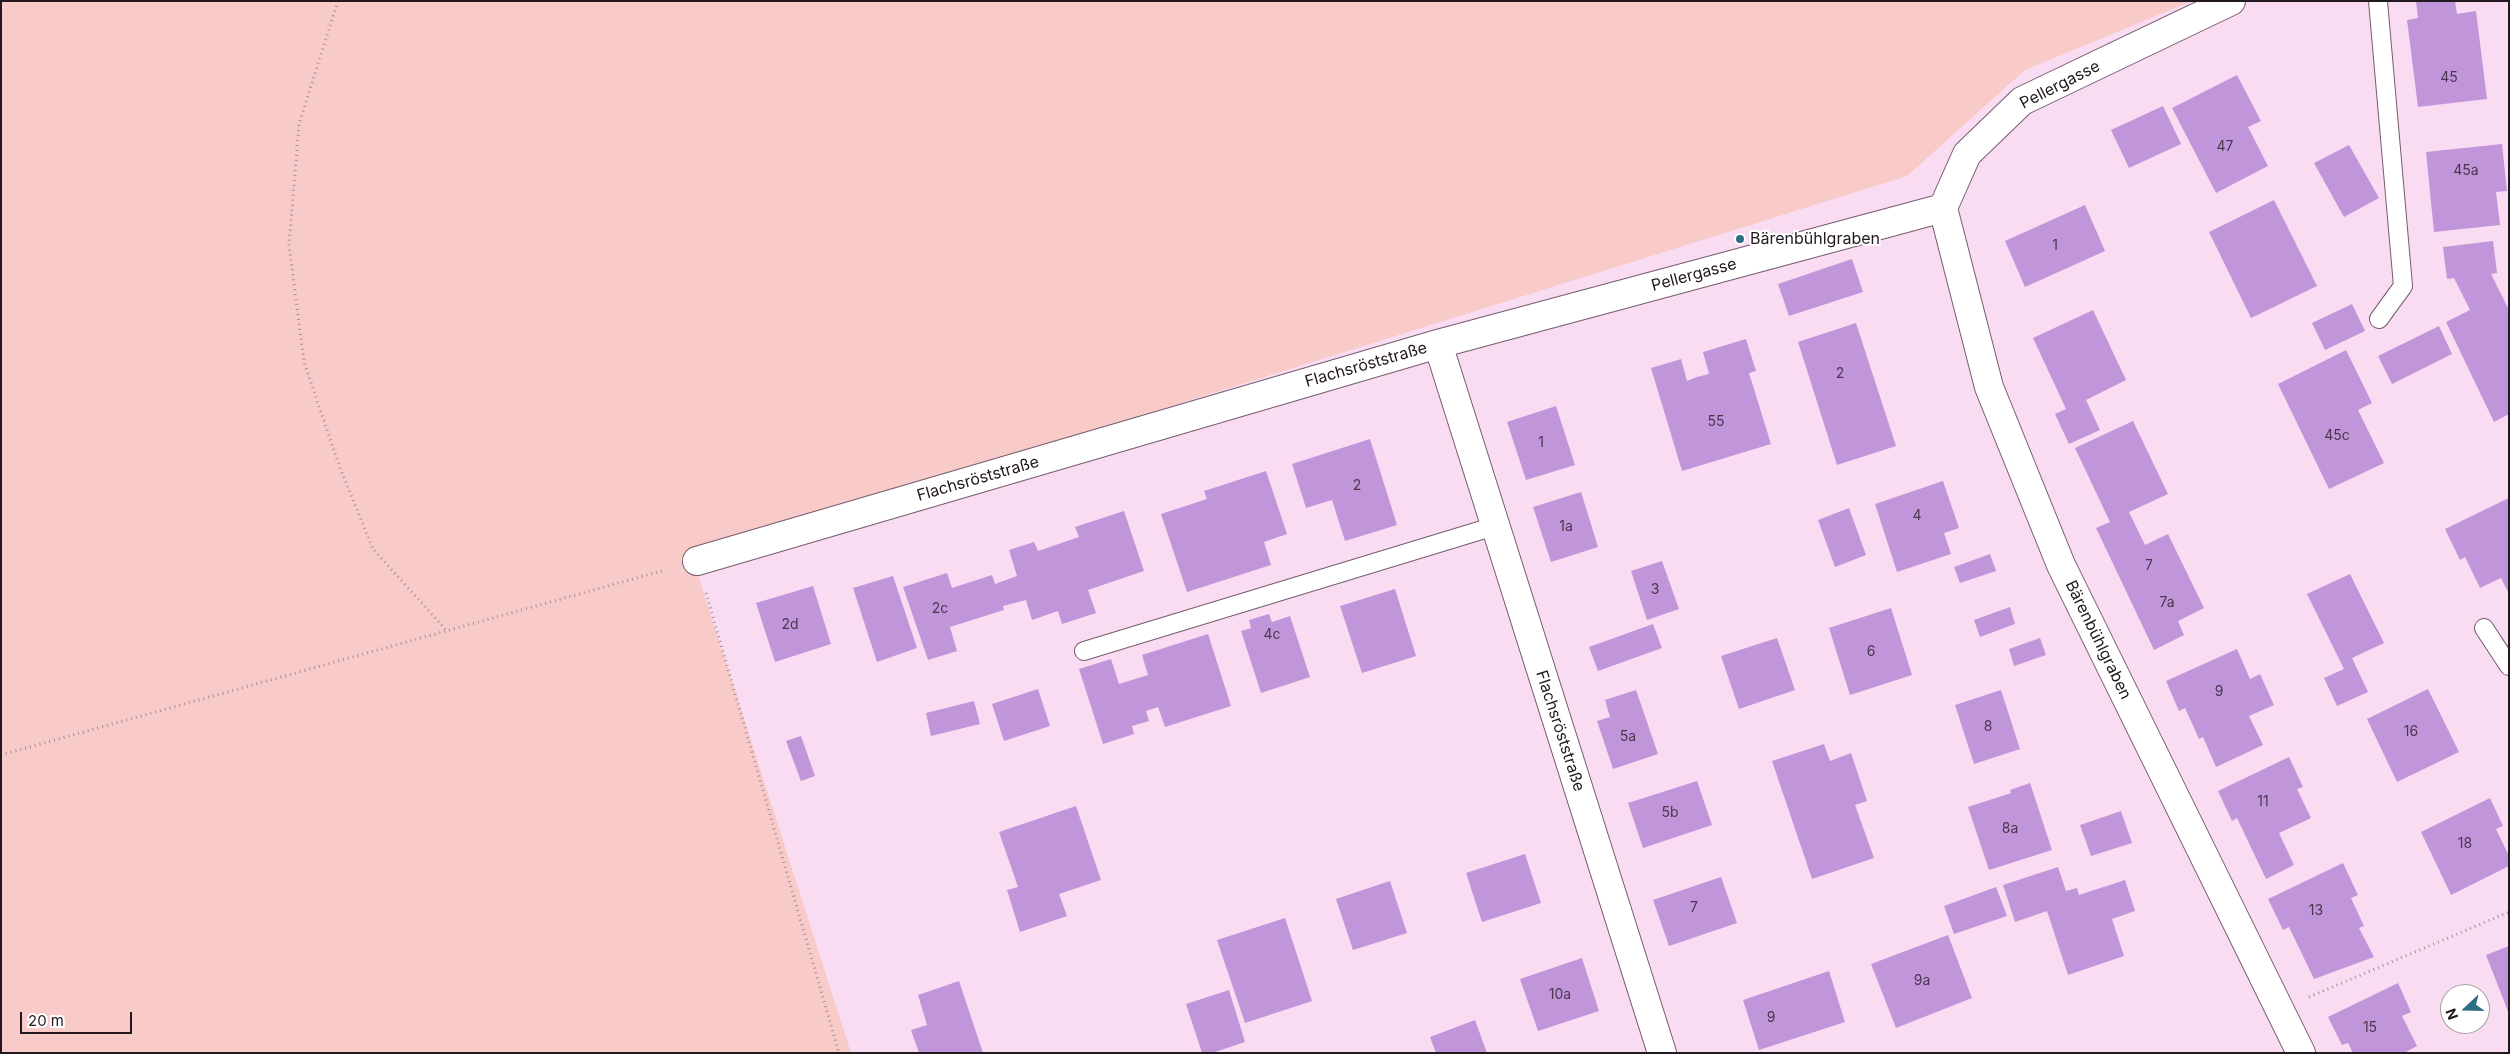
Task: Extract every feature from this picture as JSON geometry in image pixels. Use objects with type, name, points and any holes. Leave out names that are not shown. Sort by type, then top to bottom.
[{"type":"street","name":"Pellergasse","points":[[1438,344],[1943,208],[1967,154],[2022,101],[2231,1]]},
{"type":"street","name":"Bärenbühlgraben","points":[[1943,208],[1989,387],[2061,565],[2301,1053]]},
{"type":"street","name":"Flachsröststraße","points":[[697,561],[1438,344],[1662,1053]]},
{"type":"lane","points":[[2378,1],[2403,286],[2379,320]]},
{"type":"lane","points":[[1084,651],[1496,526]]},
{"type":"lane","points":[[2484,628],[2509,666]]},
{"type":"path","points":[[338,1],[299,124],[289,245],[304,362],[340,468],[374,549],[447,631]]},
{"type":"path","points":[[1,755],[697,561],[839,1053]]},
{"type":"path","points":[[2280,1009],[2509,912]]},
{"type":"shaded area","points":[[1,1],[2192,1],[2025,70],[1907,176],[692,556],[851,1053],[1,1053]]},
{"type":"building","points":[[2416,1],[2455,1],[2457,14],[2476,11],[2487,99],[2418,107],[2407,20],[2418,18]]},
{"type":"building","points":[[2237,75],[2261,121],[2248,127],[2268,166],[2216,193],[2172,108]]},
{"type":"building","points":[[2163,106],[2181,144],[2129,168],[2111,130]]},
{"type":"building","points":[[2502,144],[2507,191],[2496,192],[2500,225],[2434,232],[2426,152]]},
{"type":"building","points":[[2349,145],[2379,198],[2344,217],[2314,163]]},
{"type":"building","points":[[2274,200],[2317,286],[2251,318],[2209,232]]},
{"type":"building","points":[[2085,205],[2105,251],[2025,287],[2005,241]]},
{"type":"building","points":[[2493,241],[2497,273],[2491,274],[2509,310],[2509,414],[2494,422],[2446,322],[2470,310],[2454,278],[2447,279],[2443,247]]},
{"type":"building","points":[[1852,259],[1863,292],[1789,316],[1778,284]]},
{"type":"building","points":[[2352,304],[2365,331],[2325,350],[2312,323]]},
{"type":"building","points":[[2093,310],[2126,380],[2086,400],[2100,430],[2069,444],[2055,414],[2066,409],[2033,338]]},
{"type":"building","points":[[1856,323],[1896,446],[1837,465],[1798,342]]},
{"type":"building","points":[[2439,326],[2452,354],[2392,384],[2378,356]]},
{"type":"building","points":[[1746,339],[1756,371],[1749,373],[1771,444],[1682,471],[1651,368],[1681,359],[1687,381],[1709,374],[1703,352]]},
{"type":"building","points":[[2346,350],[2372,403],[2358,410],[2384,463],[2329,489],[2278,384]]},
{"type":"building","points":[[1556,406],[1575,465],[1526,480],[1507,422]]},
{"type":"building","points":[[2133,421],[2168,494],[2129,512],[2145,545],[2168,534],[2204,608],[2178,621],[2184,635],[2154,650],[2096,528],[2110,522],[2075,448]]},
{"type":"building","points":[[1370,439],[1397,525],[1345,541],[1332,500],[1306,508],[1292,464]]},
{"type":"building","points":[[1266,471],[1287,534],[1264,542],[1271,565],[1187,592],[1161,514],[1207,499],[1204,491]]},
{"type":"building","points":[[1943,481],[1959,528],[1944,533],[1951,554],[1897,572],[1875,504]]},
{"type":"building","points":[[1581,492],[1598,547],[1551,562],[1533,507]]},
{"type":"building","points":[[2509,498],[2509,594],[2501,578],[2480,588],[2465,557],[2460,560],[2445,529]]},
{"type":"building","points":[[1849,508],[1866,555],[1835,567],[1818,520]]},
{"type":"building","points":[[1124,511],[1144,571],[1088,590],[1096,613],[1062,624],[1058,611],[1032,620],[1026,600],[1003,606],[1004,610],[950,627],[957,651],[928,660],[903,587],[947,573],[952,588],[992,575],[995,584],[1017,576],[1009,550],[1034,542],[1038,551],[1079,537],[1075,527]]},
{"type":"building","points":[[1990,554],[1996,571],[1960,583],[1954,567]]},
{"type":"building","points":[[1662,561],[1679,609],[1647,620],[1631,571]]},
{"type":"building","points":[[2350,574],[2384,643],[2352,658],[2368,692],[2337,706],[2324,678],[2344,669],[2307,594]]},
{"type":"building","points":[[893,576],[917,648],[877,662],[853,588]]},
{"type":"building","points":[[813,586],[831,644],[775,662],[756,603]]},
{"type":"building","points":[[1395,589],[1416,656],[1362,673],[1340,606]]},
{"type":"building","points":[[2010,607],[2015,624],[1980,637],[1974,620]]},
{"type":"building","points":[[1891,608],[1912,675],[1850,695],[1829,628]]},
{"type":"building","points":[[1269,614],[1272,622],[1290,616],[1310,677],[1261,693],[1241,631],[1251,628],[1249,620]]},
{"type":"building","points":[[1653,624],[1662,648],[1598,671],[1589,647]]},
{"type":"building","points":[[1208,634],[1231,706],[1165,727],[1158,707],[1146,711],[1149,721],[1132,726],[1134,734],[1103,744],[1079,669],[1111,659],[1119,684],[1148,675],[1142,655]]},
{"type":"building","points":[[1777,638],[1795,690],[1739,709],[1721,656]]},
{"type":"building","points":[[2040,638],[2046,655],[2014,666],[2009,649]]},
{"type":"building","points":[[2237,649],[2250,679],[2260,674],[2274,705],[2249,716],[2263,745],[2216,767],[2203,737],[2199,739],[2185,708],[2179,711],[2166,681]]},
{"type":"building","points":[[1038,689],[1050,726],[1004,741],[992,704]]},
{"type":"building","points":[[2428,689],[2459,752],[2397,782],[2367,719]]},
{"type":"building","points":[[1636,690],[1658,754],[1613,769],[1597,721],[1610,717],[1605,700]]},
{"type":"building","points":[[2001,690],[2020,749],[1974,764],[1955,705]]},
{"type":"building","points":[[974,701],[980,724],[931,736],[926,713]]},
{"type":"building","points":[[801,736],[815,776],[801,781],[786,741]]},
{"type":"building","points":[[1824,744],[1830,761],[1851,753],[1867,801],[1855,805],[1874,858],[1812,879],[1772,761]]},
{"type":"building","points":[[2289,757],[2303,787],[2297,789],[2311,818],[2279,833],[2294,865],[2266,879],[2237,818],[2232,821],[2218,791]]},
{"type":"building","points":[[1697,781],[1712,825],[1643,848],[1628,803]]},
{"type":"building","points":[[2030,783],[2052,850],[1989,870],[1968,807],[2011,793],[2010,790]]},
{"type":"building","points":[[2490,798],[2503,826],[2496,829],[2509,856],[2509,866],[2451,895],[2421,832]]},
{"type":"building","points":[[1076,806],[1101,880],[1059,894],[1067,916],[1020,932],[1007,890],[1018,887],[999,832]]},
{"type":"building","points":[[2121,811],[2132,843],[2091,856],[2080,825]]},
{"type":"building","points":[[1525,854],[1541,903],[1482,922],[1466,873]]},
{"type":"building","points":[[2343,863],[2358,895],[2351,898],[2364,926],[2359,928],[2374,957],[2314,979],[2289,927],[2283,930],[2268,899]]},
{"type":"building","points":[[2058,867],[2066,891],[2077,888],[2079,895],[2125,880],[2135,911],[2112,919],[2124,956],[2068,975],[2047,911],[2015,922],[2003,885]]},
{"type":"building","points":[[1721,877],[1737,923],[1669,946],[1653,900]]},
{"type":"building","points":[[1390,881],[1407,933],[1353,950],[1336,899]]},
{"type":"building","points":[[1996,887],[2007,916],[1954,934],[1944,906]]},
{"type":"building","points":[[1285,918],[1312,1001],[1245,1023],[1217,940]]},
{"type":"building","points":[[1948,935],[1972,998],[1896,1028],[1871,964]]},
{"type":"building","points":[[2509,946],[2509,1014],[2486,955]]},
{"type":"building","points":[[1582,958],[1599,1011],[1538,1031],[1520,979]]},
{"type":"building","points":[[1829,971],[1845,1022],[1759,1050],[1743,1000]]},
{"type":"building","points":[[959,981],[983,1053],[919,1053],[911,1030],[927,1025],[918,995]]},
{"type":"building","points":[[2398,983],[2411,1012],[2402,1016],[2417,1046],[2404,1053],[2353,1053],[2348,1043],[2342,1045],[2328,1017]]},
{"type":"building","points":[[1229,990],[1245,1042],[1212,1053],[1202,1053],[1186,1004]]},
{"type":"building","points":[[1475,1020],[1487,1053],[1436,1053],[1430,1037]]},
{"type":"place","name":"Bärenbühlgraben","points":[[1740,239]]}]
